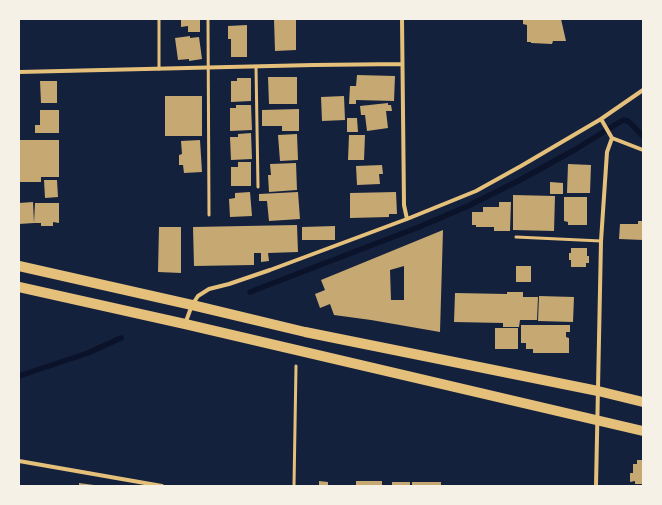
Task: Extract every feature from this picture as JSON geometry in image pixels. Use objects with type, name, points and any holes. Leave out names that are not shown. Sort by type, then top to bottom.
[{"type":"main road","points":[[19,266],[305,332],[598,391],[643,402]]},
{"type":"main road","points":[[19,287],[185,324],[643,431]]},
{"type":"street","points":[[402,19],[404,205],[407,219]]},
{"type":"street","points":[[19,72],[402,64]]},
{"type":"street","points":[[185,324],[192,305],[198,296],[209,289],[270,270],[407,219],[476,191],[602,119],[643,90]]},
{"type":"street","points":[[602,119],[612,138],[643,150]]},
{"type":"street","points":[[596,486],[601,241],[607,152],[612,138]]},
{"type":"street","points":[[19,461],[162,486]]},
{"type":"lane","points":[[159,19],[159,69]]},
{"type":"lane","points":[[208,19],[209,215]]},
{"type":"lane","points":[[256,67],[258,187]]},
{"type":"lane","points":[[516,237],[601,241]]},
{"type":"lane","points":[[294,486],[296,366]]},
{"type":"building","points":[[181,19],[200,19],[200,32],[188,32],[188,26],[181,27]]},
{"type":"building","points":[[274,19],[296,19],[296,50],[275,51]]},
{"type":"building","points":[[523,19],[561,19],[566,41],[553,41],[552,44],[527,42],[527,25],[523,24]]},
{"type":"building","points":[[247,25],[247,57],[231,57],[231,39],[228,39],[228,26]]},
{"type":"building","points":[[190,36],[190,38],[199,37],[202,59],[189,61],[189,59],[178,60],[175,38]]},
{"type":"building","points":[[357,75],[395,76],[394,101],[356,100],[356,104],[349,104],[350,86],[356,86]]},
{"type":"building","points":[[268,77],[297,77],[297,104],[269,104]]},
{"type":"building","points":[[237,78],[251,78],[251,101],[231,102],[231,81],[237,81]]},
{"type":"building","points":[[40,81],[57,81],[57,103],[41,103]]},
{"type":"building","points":[[165,96],[202,96],[202,136],[165,136]]},
{"type":"building","points":[[344,96],[345,120],[322,121],[321,97]]},
{"type":"building","points":[[388,103],[388,105],[391,105],[392,111],[386,111],[388,128],[367,131],[365,115],[361,115],[360,106]]},
{"type":"building","points":[[236,105],[251,105],[252,130],[230,131],[230,108],[236,108]]},
{"type":"building","points":[[299,109],[299,131],[282,131],[282,126],[262,126],[262,110]]},
{"type":"building","points":[[40,110],[59,110],[59,133],[35,133],[35,125],[40,125]]},
{"type":"building","points":[[347,118],[357,118],[358,132],[347,132]]},
{"type":"building","points":[[251,133],[252,159],[231,160],[230,137],[238,137],[238,134]]},
{"type":"building","points":[[297,134],[298,160],[280,161],[278,135]]},
{"type":"building","points":[[349,135],[365,135],[364,160],[348,160]]},
{"type":"building","points":[[19,140],[59,140],[59,177],[41,177],[41,182],[19,182]]},
{"type":"building","points":[[200,140],[202,172],[184,173],[183,165],[179,165],[179,155],[182,154],[181,141]]},
{"type":"building","points":[[238,162],[251,162],[251,186],[231,186],[231,167],[238,167]]},
{"type":"building","points":[[296,163],[297,190],[269,192],[268,175],[271,175],[270,164]]},
{"type":"building","points":[[568,164],[591,165],[590,193],[567,193]]},
{"type":"building","points":[[382,165],[383,174],[379,174],[380,184],[357,185],[356,166]]},
{"type":"building","points":[[44,180],[57,180],[58,197],[45,198]]},
{"type":"building","points":[[550,182],[563,183],[563,194],[550,194]]},
{"type":"building","points":[[250,192],[252,216],[230,217],[229,199],[235,198],[235,193]]},
{"type":"building","points":[[298,192],[300,219],[269,221],[267,201],[259,201],[259,194]]},
{"type":"building","points":[[396,192],[397,214],[389,214],[389,217],[350,218],[350,193]]},
{"type":"building","points":[[513,195],[555,196],[554,231],[513,230]]},
{"type":"building","points":[[564,197],[587,197],[587,225],[568,225],[568,222],[564,221]]},
{"type":"building","points":[[33,202],[34,223],[19,224],[19,203]]},
{"type":"building","points":[[499,202],[511,202],[510,231],[494,231],[494,227],[476,227],[476,225],[472,225],[472,212],[483,212],[483,207],[499,207]]},
{"type":"building","points":[[35,203],[59,203],[59,223],[53,222],[53,226],[41,226],[41,223],[34,223]]},
{"type":"building","points":[[638,221],[643,221],[643,240],[619,239],[620,224],[638,224]]},
{"type":"building","points":[[297,225],[298,252],[268,253],[269,261],[261,262],[261,253],[254,253],[254,265],[194,266],[193,227]]},
{"type":"building","points":[[335,226],[335,240],[302,240],[302,227]]},
{"type":"building","points":[[159,227],[181,227],[181,273],[158,272]]},
{"type":"building","points":[[443,230],[440,332],[334,315],[330,304],[320,308],[315,294],[325,290],[321,280]],"holes":[[[404,266],[404,300],[391,300],[390,270]]]},
{"type":"building","points":[[571,248],[587,248],[589,263],[586,263],[586,267],[571,267],[569,253],[571,253]]},
{"type":"building","points":[[516,266],[531,266],[531,282],[516,282]]},
{"type":"building","points":[[507,292],[523,292],[523,297],[538,297],[537,320],[520,320],[519,327],[503,327],[503,323],[454,322],[455,293],[507,294]]},
{"type":"building","points":[[539,296],[574,297],[573,322],[538,321]]},
{"type":"building","points":[[521,325],[570,325],[570,332],[566,332],[566,337],[569,338],[569,353],[533,353],[533,349],[526,349],[526,343],[521,343]]},
{"type":"building","points":[[495,328],[518,328],[518,349],[495,349]]},
{"type":"building","points":[[637,460],[643,460],[643,484],[635,484],[635,481],[630,482],[630,473],[633,473],[633,464],[637,464]]},
{"type":"building","points":[[319,481],[328,482],[328,486],[319,486]]},
{"type":"building","points":[[356,481],[382,481],[382,486],[356,486]]},
{"type":"building","points":[[392,482],[410,482],[410,486],[392,486]]},
{"type":"building","points":[[412,482],[441,482],[441,486],[412,486]]},
{"type":"building","points":[[79,483],[94,485],[94,486],[79,486]]},
{"type":"waterway","points":[[250,292],[419,227],[468,206],[522,179],[576,149],[623,120],[628,121],[643,136]]},
{"type":"waterway","points":[[19,376],[88,353],[121,338]]}]
